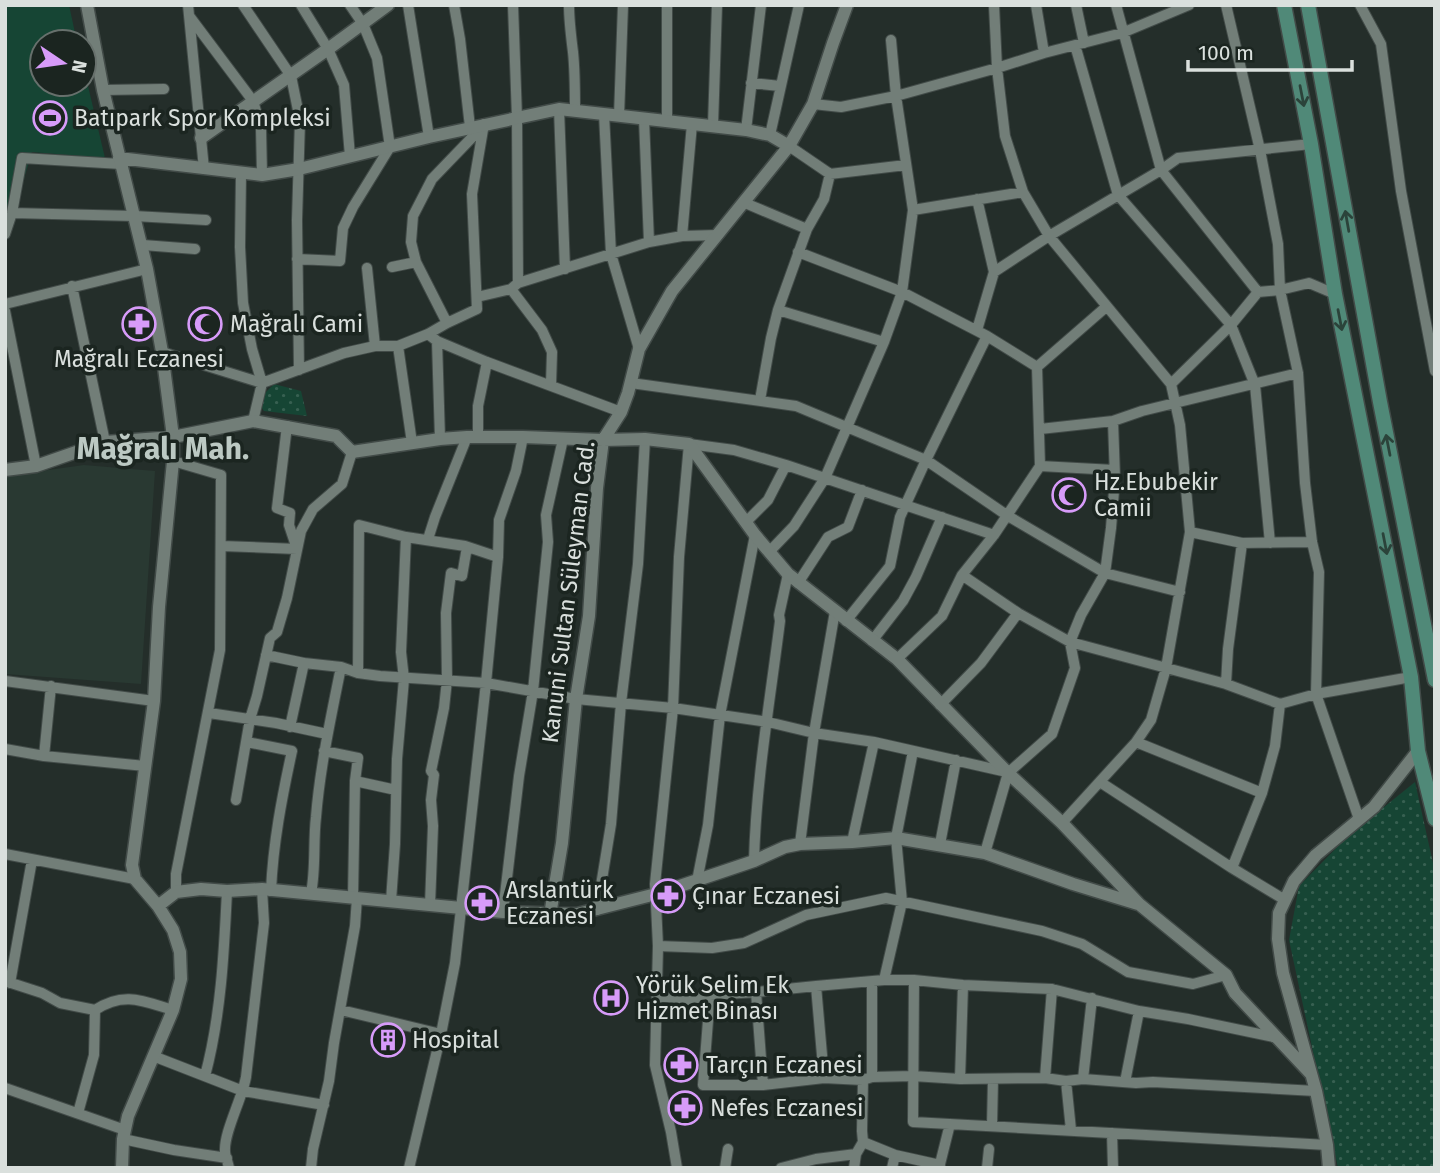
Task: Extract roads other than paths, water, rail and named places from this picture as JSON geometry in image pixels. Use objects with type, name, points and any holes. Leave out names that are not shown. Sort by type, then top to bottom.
[{"type":"main road","points":[[1284,5],[1311,144],[1335,295],[1411,677],[1418,751],[1435,818]]},
{"type":"main road","points":[[1308,5],[1380,402],[1435,680]]},
{"type":"street","points":[[87,5],[103,90],[148,269],[173,437],[154,701],[132,865],[135,879],[158,906],[173,930],[180,952],[181,979],[173,1010],[128,1116],[122,1168]]},
{"type":"street","points":[[188,5],[204,169]]},
{"type":"street","points":[[243,5],[291,76],[300,120],[297,260],[299,370]]},
{"type":"street","points":[[301,5],[328,49],[344,85],[350,156]]},
{"type":"street","points":[[297,260],[340,261],[343,228],[390,147],[377,58],[363,24],[350,5]]},
{"type":"street","points":[[201,138],[388,5]]},
{"type":"street","points":[[408,5],[429,137]]},
{"type":"street","points":[[454,5],[470,127]]},
{"type":"street","points":[[513,5],[517,118],[514,286],[542,330],[552,352],[551,385]]},
{"type":"street","points":[[569,5],[575,110]]},
{"type":"street","points":[[618,116],[623,5]]},
{"type":"street","points":[[667,5],[667,122]]},
{"type":"street","points":[[713,125],[717,5]]},
{"type":"street","points":[[746,130],[761,5]]},
{"type":"street","points":[[770,135],[799,5]]},
{"type":"street","name":"Kanuni Sultan Süleyman Cad.","points":[[550,915],[562,843],[576,699],[589,616],[597,488],[603,440],[621,412],[639,349],[672,291],[789,146],[813,104],[848,5]]},
{"type":"street","points":[[994,5],[997,68],[1005,136],[1023,192],[1049,236],[1171,384],[1180,425],[1190,532],[1166,668],[1152,720],[1136,742],[1062,823]]},
{"type":"street","points":[[1036,5],[1044,53]]},
{"type":"street","points":[[1076,5],[1079,44],[1118,195],[1231,325],[1255,385],[1270,542]]},
{"type":"street","points":[[1116,5],[1161,170],[1258,292]]},
{"type":"street","points":[[813,104],[841,107],[896,96],[1122,33],[1189,5]]},
{"type":"street","points":[[1226,5],[1260,150],[1278,244],[1280,290],[1298,373],[1305,483],[1312,542],[1319,572],[1316,694],[1359,819]]},
{"type":"street","points":[[1360,5],[1381,44],[1401,191],[1435,371]]},
{"type":"street","points":[[190,17],[253,101],[261,128],[262,175]]},
{"type":"street","points":[[769,552],[794,526],[825,478],[884,342],[902,292],[913,210],[896,96],[891,40]]},
{"type":"street","points":[[751,83],[780,86]]},
{"type":"street","points":[[103,90],[164,89]]},
{"type":"street","points":[[559,109],[565,269]]},
{"type":"street","points":[[5,233],[12,213],[22,158],[120,161],[262,175],[299,169],[470,127],[559,109],[713,125],[770,135],[830,174],[906,165]]},
{"type":"street","points":[[604,114],[611,254],[639,349]]},
{"type":"street","points":[[644,119],[649,242]]},
{"type":"street","points":[[447,323],[416,262],[411,242],[413,216],[432,179],[484,124]]},
{"type":"street","points":[[162,352],[262,383],[344,353],[375,346],[398,346],[477,309],[472,194],[484,124]]},
{"type":"street","points":[[681,236],[692,124]]},
{"type":"street","points":[[994,272],[1178,158],[1311,144]]},
{"type":"street","points":[[241,173],[240,247],[243,303],[262,383],[253,421]]},
{"type":"street","points":[[760,400],[778,310],[797,252],[824,199],[830,174]]},
{"type":"street","points":[[913,210],[1023,192]]},
{"type":"street","points":[[977,199],[994,272],[977,330]]},
{"type":"street","points":[[745,203],[807,229]]},
{"type":"street","points":[[12,213],[206,220]]},
{"type":"street","points":[[477,297],[649,242],[681,236],[718,235]]},
{"type":"street","points":[[142,244],[195,249]]},
{"type":"street","points":[[797,252],[902,292],[977,330],[1037,367]]},
{"type":"street","points":[[392,267],[416,262]]},
{"type":"street","points":[[367,268],[375,346]]},
{"type":"street","points":[[5,304],[148,269]]},
{"type":"street","points":[[1171,384],[1231,325],[1258,292],[1309,283],[1335,295]]},
{"type":"street","points":[[72,286],[104,442]]},
{"type":"street","points":[[1037,367],[1106,307]]},
{"type":"street","points":[[778,310],[884,342]]},
{"type":"street","points":[[5,311],[36,466]]},
{"type":"street","points":[[428,334],[437,341],[487,362],[621,412]]},
{"type":"street","points":[[846,621],[890,566],[905,505],[987,336]]},
{"type":"street","points":[[437,341],[440,439]]},
{"type":"street","points":[[398,346],[412,443]]},
{"type":"street","points":[[428,539],[435,517],[473,437],[487,362]]},
{"type":"street","points":[[897,659],[942,615],[962,575],[1008,516],[1040,466],[1037,367]]},
{"type":"street","points":[[1040,429],[1113,421],[1142,411],[1298,373]]},
{"type":"street","points":[[631,383],[796,406],[926,460],[1008,516],[1105,573],[1180,592]]},
{"type":"street","points":[[5,470],[36,466],[104,442],[173,437],[253,421],[336,436],[352,452]]},
{"type":"street","points":[[985,853],[1008,772],[1052,734],[1075,668],[1070,642],[1081,615],[1105,573],[1111,528],[1113,421]]},
{"type":"street","points":[[287,426],[277,508],[290,513],[289,525],[297,549]]},
{"type":"street","points":[[352,452],[473,437],[645,439],[689,444],[734,450],[786,465],[994,535]]},
{"type":"street","points":[[408,1168],[456,963],[486,683],[499,520],[516,471],[523,437]]},
{"type":"street","points":[[503,912],[519,776],[533,691],[548,541],[546,515],[563,439]]},
{"type":"street","points":[[597,909],[611,824],[621,703],[638,564],[645,439]]},
{"type":"street","points":[[689,444],[755,535],[793,579],[897,659],[940,705],[1062,823],[1139,904],[1226,975],[1235,993],[1310,1073]]},
{"type":"street","points":[[677,1168],[655,1065],[658,946],[655,884],[673,708],[679,557],[689,444]]},
{"type":"street","points":[[236,800],[250,719],[270,638],[277,632],[287,598],[301,531],[313,509],[342,484],[352,452]]},
{"type":"street","points":[[173,461],[221,475],[222,545],[220,650],[176,874],[176,892]]},
{"type":"street","points":[[746,522],[768,500],[786,465]]},
{"type":"street","points":[[1040,466],[1114,470]]},
{"type":"street","points":[[754,861],[755,819],[779,615],[793,579],[828,537],[848,527],[862,490]]},
{"type":"street","points":[[872,641],[904,601],[942,517]]},
{"type":"street","points":[[358,673],[359,525],[406,537],[467,547],[498,557]]},
{"type":"street","points":[[1190,532],[1242,543],[1312,542]]},
{"type":"street","points":[[697,881],[708,825],[720,715],[755,535]]},
{"type":"street","points":[[391,901],[404,679],[401,652],[406,537]]},
{"type":"street","points":[[1226,684],[1242,543]]},
{"type":"street","points":[[222,545],[297,549]]},
{"type":"street","points":[[430,905],[433,826],[431,800],[434,775],[431,771],[447,680],[446,614],[451,573],[463,576],[467,547]]},
{"type":"street","points":[[962,575],[1070,642],[1226,684],[1280,704],[1316,694],[1411,677]]},
{"type":"street","points":[[800,844],[814,733],[835,611]]},
{"type":"street","points":[[940,705],[981,663],[1018,612]]},
{"type":"street","points":[[266,655],[341,667],[358,673],[404,679],[486,683],[576,699],[673,708],[768,722],[1008,772]]},
{"type":"street","points":[[290,727],[304,663]]},
{"type":"street","points":[[311,893],[324,751],[341,667]]},
{"type":"street","points":[[5,681],[154,701]]},
{"type":"street","points":[[44,756],[51,686]]},
{"type":"street","points":[[1232,868],[1262,793],[1275,747],[1280,704]]},
{"type":"street","points":[[209,713],[327,734]]},
{"type":"street","points":[[5,1088],[78,1113],[124,1135],[228,1163],[225,1151],[243,1091],[267,890],[292,751],[247,742]]},
{"type":"street","points":[[852,842],[874,742]]},
{"type":"street","points":[[1136,742],[1262,793]]},
{"type":"street","points":[[5,749],[44,756],[145,766]]},
{"type":"street","points":[[311,1168],[355,926],[355,781],[358,758],[324,751]]},
{"type":"street","points":[[884,980],[902,902],[895,838],[913,751]]},
{"type":"street","points":[[1329,1168],[1316,1091],[1281,961],[1279,913],[1294,881],[1316,855],[1374,807],[1418,751]]},
{"type":"street","points":[[940,845],[956,760]]},
{"type":"street","points":[[355,781],[396,790]]},
{"type":"street","points":[[1100,782],[1285,900]]},
{"type":"street","points":[[158,906],[176,892],[201,889],[267,890],[503,912],[577,915],[697,881],[785,847],[895,838],[985,853],[1139,904]]},
{"type":"street","points":[[5,854],[135,879]]},
{"type":"street","points":[[32,860],[8,982],[42,993],[60,1003],[95,1010],[105,1003],[133,998],[173,1010]]},
{"type":"street","points":[[205,1076],[218,1007],[227,891]]},
{"type":"street","points":[[658,946],[712,948],[744,943],[806,915],[886,898],[1042,930],[1082,944],[1128,972],[1193,984],[1226,975]]},
{"type":"street","points":[[657,996],[687,1000],[710,995],[884,980],[1052,989],[1139,1011],[1278,1038]]},
{"type":"street","points":[[914,980],[914,1122],[1326,1145]]},
{"type":"street","points":[[855,1168],[856,1154],[863,1142],[872,982]]},
{"type":"street","points":[[960,1079],[963,985]]},
{"type":"street","points":[[816,986],[824,1077]]},
{"type":"street","points":[[1045,1078],[1052,989]]},
{"type":"street","points":[[756,992],[764,1085]]},
{"type":"street","points":[[710,995],[703,1085],[764,1085],[824,1077],[913,1076],[993,1080],[1083,1079],[1316,1091]]},
{"type":"street","points":[[1083,1079],[1092,998]]},
{"type":"street","points":[[78,1113],[94,1055],[95,1010]]},
{"type":"street","points":[[341,1010],[441,1034]]},
{"type":"street","points":[[1125,1082],[1139,1011]]},
{"type":"street","points":[[153,1056],[243,1091],[324,1105]]},
{"type":"street","points":[[992,1126],[993,1080]]},
{"type":"street","points":[[1066,1081],[1070,1130]]},
{"type":"street","points":[[863,1142],[895,1155],[939,1166],[950,1124]]},
{"type":"street","points":[[1112,1133],[1113,1168]]},
{"type":"street","points":[[725,1168],[728,1149]]},
{"type":"street","points":[[987,1168],[989,1149]]},
{"type":"street","points":[[781,1168],[856,1154]]},
{"type":"street","points":[[892,1168],[895,1155]]},
{"type":"place","name":"Batıpark Spor Kompleksi","points":[[50,118]]},
{"type":"place","name":"Mağralı Eczanesi","points":[[139,324]]},
{"type":"place","name":"Mağralı Cami","points":[[205,324]]},
{"type":"place","name":"Hz.Ebubekir Camii","points":[[1069,495]]},
{"type":"place","name":"Çınar Eczanesi","points":[[668,896]]},
{"type":"place","name":"Arslantürk Eczanesi","points":[[482,903]]},
{"type":"place","name":"Yörük Selim Ek Hizmet Binası","points":[[611,998]]},
{"type":"place","name":"Hospital","points":[[388,1040]]},
{"type":"place","name":"Tarçın Eczanesi","points":[[681,1065]]},
{"type":"place","name":"Nefes Eczanesi","points":[[685,1108]]},
{"type":"district","name":"Mağralı Mah.","points":[[163,449]]}]
